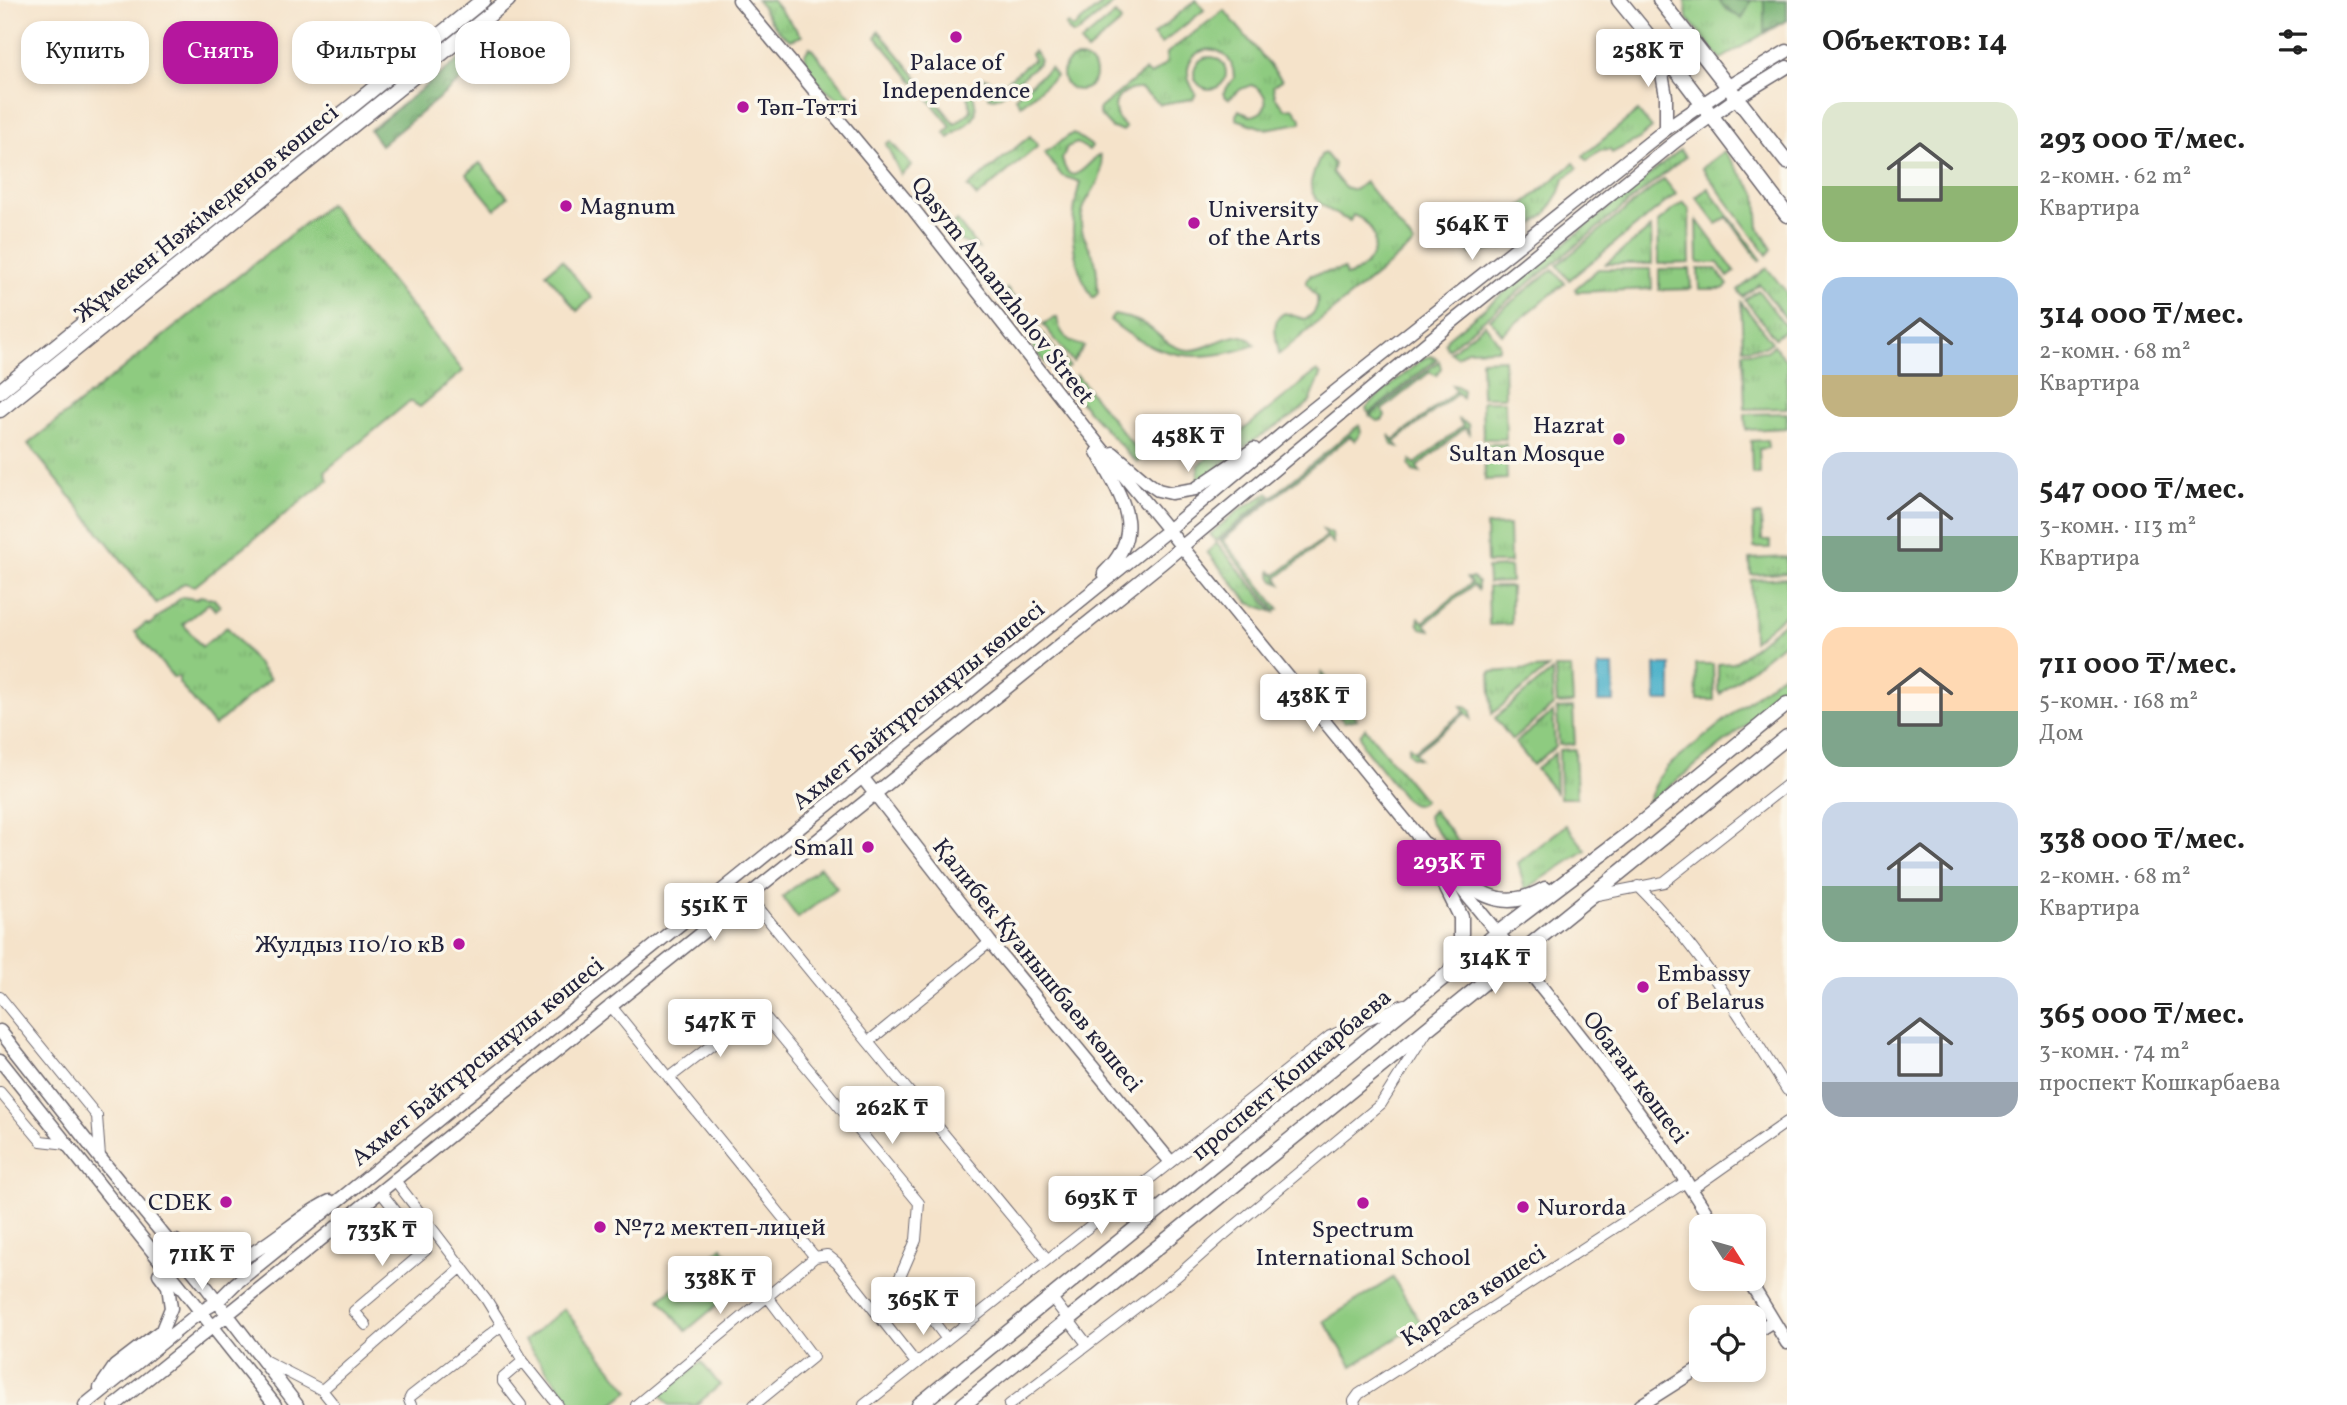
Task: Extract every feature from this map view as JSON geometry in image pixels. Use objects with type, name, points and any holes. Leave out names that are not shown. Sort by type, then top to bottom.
[{"type":"main road","name":"Жұмекен Нәжімеденов көшесі","points":[[0,391],[483,0]]},
{"type":"main road","name":"Жұмекен Нәжімеденов көшесі","points":[[0,410],[508,0]]},
{"type":"main road","points":[[1619,0],[1787,215]]},
{"type":"main road","points":[[1660,0],[1787,162]]},
{"type":"main road","name":"проспект Кошкарбаева","points":[[919,1405],[1498,933],[1628,834],[1787,704]]},
{"type":"main road","points":[[963,1405],[1787,737]]},
{"type":"main road","points":[[1426,845],[1472,888],[1497,900],[1510,902],[1536,894],[1594,860]]},
{"type":"main road","points":[[1426,845],[1461,917],[1461,946],[1451,972]]},
{"type":"street","name":"Qasym Amanzholov Street","points":[[739,0],[914,210],[1084,427],[1498,933]]},
{"type":"street","points":[[1657,47],[1666,96],[1666,129]]},
{"type":"street","name":"Ахмет Байтұрсынұлы көшесі","points":[[115,1405],[1182,547],[1707,110],[1787,51]]},
{"type":"street","name":"Ахмет Байтұрсынұлы көшесі","points":[[1733,92],[1787,67]]},
{"type":"street","name":"Ахмет Байтұрсынұлы көшесі","points":[[88,1403],[200,1312],[217,1302],[235,1284],[1168,530],[1293,425],[1666,129],[1707,110]]},
{"type":"street","points":[[1084,427],[1148,483],[1171,494],[1195,489],[1227,465],[1293,425]]},
{"type":"street","points":[[1048,626],[1112,565],[1127,541],[1128,520],[1125,506],[1084,427]]},
{"type":"street","name":"Қалибек Қуанышбаев көшесі","points":[[862,777],[990,942],[1170,1161]]},
{"type":"street","points":[[1588,897],[1664,882],[1787,785]]},
{"type":"street","points":[[1638,886],[1658,906],[1714,977],[1787,1090]]},
{"type":"street","points":[[748,895],[1047,1259]]},
{"type":"street","name":"Обаған көшесі","points":[[1498,933],[1616,1080],[1708,1214]]},
{"type":"street","points":[[867,1042],[990,942]]},
{"type":"street","points":[[0,997],[97,1116],[100,1158]]},
{"type":"street","points":[[864,1405],[1330,1036],[1417,999]]},
{"type":"street","points":[[610,1005],[815,1257]]},
{"type":"street","points":[[669,1078],[751,1015],[759,1013],[767,1019],[919,1203],[916,1240],[900,1277],[946,1338]]},
{"type":"street","points":[[1009,1405],[1176,1277],[1381,1104],[1431,1025]]},
{"type":"street","points":[[0,1031],[298,1405]]},
{"type":"street","points":[[0,1060],[275,1405]]},
{"type":"street","points":[[0,1091],[41,1141],[67,1144]]},
{"type":"street","name":"Қарасаз көшесі","points":[[1355,1403],[1359,1394],[1787,1122]]},
{"type":"street","points":[[394,1180],[462,1267],[523,1361],[555,1401],[542,1405]]},
{"type":"street","points":[[366,1325],[354,1311],[426,1250],[380,1191]]},
{"type":"street","points":[[149,1217],[186,1251],[225,1263],[249,1254],[315,1208],[346,1194]]},
{"type":"street","points":[[88,1403],[115,1366],[162,1330],[171,1308],[168,1286],[125,1230],[115,1206]]},
{"type":"street","points":[[644,1403],[815,1257],[827,1255],[916,1363]]},
{"type":"street","points":[[322,1390],[462,1267]]},
{"type":"street","points":[[1756,1292],[1787,1343]]},
{"type":"street","points":[[754,1405],[813,1357],[767,1296]]},
{"type":"street","points":[[1052,1298],[1087,1344]]},
{"type":"street","points":[[1766,1325],[1773,1321]]},
{"type":"street","points":[[411,1405],[411,1396],[502,1325]]},
{"type":"street","points":[[260,1358],[322,1390],[334,1405]]},
{"type":"street","points":[[521,1405],[503,1382],[503,1378],[523,1361]]},
{"type":"street","points":[[1641,1405],[1689,1375]]},
{"type":"green space","points":[[757,0],[772,0],[802,36],[791,40],[785,37]]},
{"type":"green space","points":[[1107,0],[1118,0],[1076,34],[1072,34],[1065,26],[1068,24],[1073,28]]},
{"type":"green space","points":[[1196,0],[1204,10],[1161,44],[1153,35]]},
{"type":"green space","points":[[1685,0],[1787,0],[1787,20],[1721,59],[1687,18]]},
{"type":"green space","points":[[1719,0],[1751,0],[1742,19],[1724,7]]},
{"type":"green space","points":[[1764,0],[1787,0],[1787,20],[1764,32]]},
{"type":"green space","points":[[1224,10],[1282,80],[1273,86],[1275,96],[1285,109],[1293,108],[1301,123],[1265,129],[1236,119],[1239,110],[1250,116],[1262,111],[1265,97],[1251,85],[1229,99],[1225,97],[1223,93],[1234,78],[1231,63],[1223,54],[1213,50],[1194,56],[1189,65],[1189,78],[1196,94],[1193,99],[1160,104],[1141,89],[1130,90],[1118,98],[1115,108],[1118,118],[1126,128],[1123,131],[1112,128],[1099,114],[1099,109],[1145,71],[1151,75],[1166,63],[1167,53]]},
{"type":"green space","points":[[1115,14],[1121,21],[1119,24],[1087,51],[1080,43]]},
{"type":"green space","points":[[879,31],[955,124],[971,111],[966,88],[971,85],[976,112],[971,121],[949,138],[945,133],[951,126],[876,37]]},
{"type":"green space","points":[[810,47],[857,104],[852,108],[822,86],[810,71],[805,54]]},
{"type":"green space","points":[[1034,51],[1040,59],[1039,63],[1000,96],[989,97],[984,78],[990,80],[992,93],[1034,59],[1031,54]]},
{"type":"green space","points":[[1210,57],[1222,61],[1226,73],[1222,85],[1210,89],[1198,85],[1194,73],[1198,61]]},
{"type":"green space","points":[[1079,58],[1090,63],[1095,74],[1090,85],[1079,90],[1068,85],[1063,74],[1068,63]]},
{"type":"green space","points":[[455,63],[456,84],[381,145],[370,130],[428,84],[441,84],[441,74]]},
{"type":"green space","points":[[1050,68],[1056,76],[1021,105],[1015,97]]},
{"type":"green space","points":[[1638,111],[1652,128],[1639,139],[1612,153],[1610,150],[1599,151],[1587,161],[1583,156]]},
{"type":"green space","points":[[1073,133],[1092,146],[1089,150],[1077,143],[1067,147],[1062,159],[1070,174],[1081,172],[1100,155],[1102,165],[1101,174],[1086,202],[1081,220],[1082,231],[1097,269],[1098,293],[1093,298],[1079,270],[1073,242],[1074,212],[1080,182],[1062,176],[1044,153]]},
{"type":"green space","points":[[1030,136],[1038,146],[977,197],[968,187]]},
{"type":"green space","points":[[890,141],[912,166],[901,175],[886,144]]},
{"type":"green space","points":[[1680,150],[1685,157],[1448,349],[1445,343],[1448,338]]},
{"type":"green space","points":[[1724,151],[1757,195],[1759,229],[1772,249],[1767,255],[1702,168]]},
{"type":"green space","points":[[1325,153],[1334,164],[1332,172],[1344,187],[1355,190],[1365,182],[1414,244],[1279,354],[1275,330],[1280,316],[1285,313],[1304,319],[1311,316],[1316,308],[1317,297],[1307,284],[1307,278],[1344,269],[1346,276],[1357,272],[1371,257],[1374,247],[1371,229],[1364,221],[1353,215],[1350,221],[1338,215],[1324,207],[1314,196],[1311,183],[1321,155]]},
{"type":"green space","points":[[480,163],[508,197],[495,209],[466,174]]},
{"type":"green space","points":[[1574,163],[1578,168],[1564,179],[1560,192],[1546,214],[1503,249],[1471,254],[1468,249]]},
{"type":"green space","points":[[1664,179],[1676,194],[1569,280],[1557,265]]},
{"type":"green space","points":[[1708,188],[1761,259],[1759,261],[1727,217],[1717,224],[1696,197]]},
{"type":"green space","points":[[1683,202],[1689,209],[1690,263],[1659,264],[1658,222]]},
{"type":"green space","points":[[329,204],[463,371],[420,407],[410,401],[325,471],[328,480],[195,586],[184,583],[157,604],[28,444]]},
{"type":"green space","points":[[1697,220],[1735,272],[1728,277],[1718,263],[1698,263]]},
{"type":"green space","points":[[957,221],[978,248],[956,239],[946,230]]},
{"type":"green space","points":[[1651,228],[1652,264],[1606,264]]},
{"type":"green space","points":[[562,260],[592,298],[577,311],[546,273]]},
{"type":"green space","points":[[1767,268],[1787,293],[1787,320],[1759,284],[1743,297],[1738,290]]},
{"type":"green space","points":[[1553,269],[1565,283],[1502,334],[1490,319]]},
{"type":"green space","points":[[1598,269],[1651,269],[1652,289],[1577,292],[1575,289]]},
{"type":"green space","points":[[1659,269],[1690,269],[1691,289],[1659,290]]},
{"type":"green space","points":[[1698,269],[1716,269],[1728,285],[1723,289],[1699,289]]},
{"type":"green space","points":[[1006,288],[1030,317],[1020,322],[1012,318]]},
{"type":"green space","points":[[1758,290],[1787,328],[1775,338],[1745,300]]},
{"type":"green space","points":[[1741,302],[1772,342],[1764,347],[1743,348]]},
{"type":"green space","points":[[1114,315],[1142,323],[1182,349],[1206,347],[1240,336],[1248,338],[1255,345],[1215,355],[1179,354],[1161,350],[1127,333],[1110,320]]},
{"type":"green space","points":[[1057,317],[1065,337],[1084,346],[1073,362],[1043,324]]},
{"type":"green space","points":[[1485,324],[1499,343],[1499,349],[1467,350],[1457,357],[1450,352]]},
{"type":"green space","points":[[1037,327],[1069,366],[1061,373],[1045,363],[1032,344],[1029,333]]},
{"type":"green space","points":[[1774,345],[1787,362],[1787,408],[1745,409],[1743,352],[1766,351]]},
{"type":"green space","points":[[1431,356],[1437,359],[1369,414],[1367,409],[1370,403],[1424,358]]},
{"type":"green space","points":[[1504,359],[1505,397],[1482,397],[1481,360]]},
{"type":"green space","points":[[1439,361],[1441,368],[1436,376],[1430,372],[1382,410],[1385,416],[1382,420],[1377,421],[1370,416]]},
{"type":"green space","points":[[1317,371],[1321,375],[1310,402],[1251,442],[1197,484],[1199,465]]},
{"type":"green space","points":[[1077,375],[1144,459],[1138,462],[1131,457],[1073,394],[1070,385]]},
{"type":"green space","points":[[1452,385],[1463,390],[1462,398],[1458,393],[1395,442],[1399,447],[1392,445],[1389,435],[1394,440],[1456,391]]},
{"type":"green space","points":[[1482,401],[1505,401],[1506,439],[1483,439]]},
{"type":"green space","points":[[1787,413],[1787,428],[1746,430],[1745,414]]},
{"type":"green space","points":[[1459,420],[1468,424],[1469,433],[1465,428],[1417,467],[1421,473],[1413,471],[1409,465],[1411,460],[1415,464],[1463,426]]},
{"type":"green space","points":[[1359,425],[1361,432],[1355,441],[1350,436],[1223,540],[1279,609],[1276,611],[1220,540]]},
{"type":"green space","points":[[1767,440],[1768,448],[1759,449],[1760,474],[1752,474],[1751,441]]},
{"type":"green space","points":[[1484,444],[1506,444],[1507,479],[1485,480]]},
{"type":"green space","points":[[1269,493],[1271,495],[1216,541],[1210,534],[1239,510]]},
{"type":"green space","points":[[1753,515],[1761,515],[1762,540],[1770,540],[1770,548],[1754,548]]},
{"type":"green space","points":[[1509,525],[1510,563],[1487,563],[1486,526]]},
{"type":"green space","points":[[1323,530],[1332,534],[1333,543],[1328,538],[1277,578],[1281,584],[1274,581],[1271,571],[1276,575],[1327,536]]},
{"type":"green space","points":[[1217,543],[1274,612],[1249,603],[1207,552]]},
{"type":"green space","points":[[1787,557],[1787,573],[1751,575],[1750,559]]},
{"type":"green space","points":[[1510,567],[1511,582],[1488,583],[1487,568]]},
{"type":"green space","points":[[1467,578],[1473,578],[1478,583],[1478,590],[1473,585],[1425,624],[1430,630],[1421,628],[1419,617],[1423,622],[1471,583]]},
{"type":"green space","points":[[1787,578],[1787,613],[1753,641],[1751,580]]},
{"type":"green space","points":[[1488,587],[1511,587],[1511,624],[1489,625]]},
{"type":"green space","points":[[200,596],[214,599],[220,606],[215,610],[209,603],[183,624],[202,647],[227,627],[270,679],[214,726],[179,683],[179,677],[173,677],[135,632],[146,623],[149,625],[182,597],[197,599]]},
{"type":"green space","points":[[1787,620],[1787,640],[1720,694],[1718,664],[1734,663]]},
{"type":"green space","points":[[1696,664],[1713,664],[1714,700],[1697,700]]},
{"type":"green space","points":[[1548,668],[1492,714],[1490,672]]},
{"type":"green space","points":[[1555,668],[1571,668],[1573,703],[1557,704]]},
{"type":"green space","points":[[1787,670],[1787,685],[1760,714],[1647,804],[1658,779],[1667,767]]},
{"type":"green space","points":[[1321,671],[1357,719],[1344,722],[1325,699]]},
{"type":"green space","points":[[1552,671],[1553,706],[1512,740],[1495,718]]},
{"type":"green space","points":[[1461,706],[1466,706],[1471,711],[1471,719],[1466,713],[1415,753],[1419,759],[1412,757],[1408,751],[1409,746],[1414,751],[1465,711]]},
{"type":"green space","points":[[1573,708],[1575,744],[1559,745],[1557,709]]},
{"type":"green space","points":[[1553,712],[1555,747],[1533,765],[1515,743]]},
{"type":"green space","points":[[1365,728],[1424,800],[1418,805],[1407,801],[1363,746],[1360,735]]},
{"type":"green space","points":[[1575,749],[1577,798],[1560,798],[1559,750]]},
{"type":"green space","points":[[1555,753],[1556,793],[1536,769]]},
{"type":"green space","points":[[1433,810],[1475,862],[1467,868],[1429,821],[1428,816]]},
{"type":"green space","points":[[1566,825],[1586,850],[1525,890],[1518,863]]},
{"type":"green space","points":[[820,867],[837,888],[798,918],[782,897]]},
{"type":"green space","points":[[722,1247],[748,1279],[686,1331],[660,1299]]},
{"type":"green space","points":[[1393,1278],[1421,1323],[1352,1366],[1324,1321]]},
{"type":"green space","points":[[564,1309],[629,1391],[611,1405],[574,1405],[524,1341]]},
{"type":"green space","points":[[701,1362],[720,1385],[696,1405],[669,1405],[661,1395]]},
{"type":"water","points":[[1655,665],[1671,665],[1671,701],[1656,701]]},
{"type":"water","points":[[1598,666],[1613,666],[1614,702],[1598,702]]},
{"type":"place","name":"Palace of Independence","points":[[956,37]]},
{"type":"place","name":"Тәп-Тәтті","points":[[743,107]]},
{"type":"place","name":"Magnum","points":[[566,206]]},
{"type":"place","name":"University of the Arts","points":[[1194,223]]},
{"type":"place","name":"Hazrat Sultan Mosque","points":[[1619,439]]},
{"type":"place","name":"Small","points":[[868,847]]},
{"type":"place","name":"Жулдыз 110/10 кВ","points":[[459,944]]},
{"type":"place","name":"Embassy of Belarus","points":[[1643,987]]},
{"type":"place","name":"CDEK","points":[[226,1202]]},
{"type":"place","name":"Spectrum International School","points":[[1363,1203]]},
{"type":"place","name":"Nurorda","points":[[1523,1207]]},
{"type":"place","name":"№72 мектеп-лицей","points":[[600,1227]]}]
